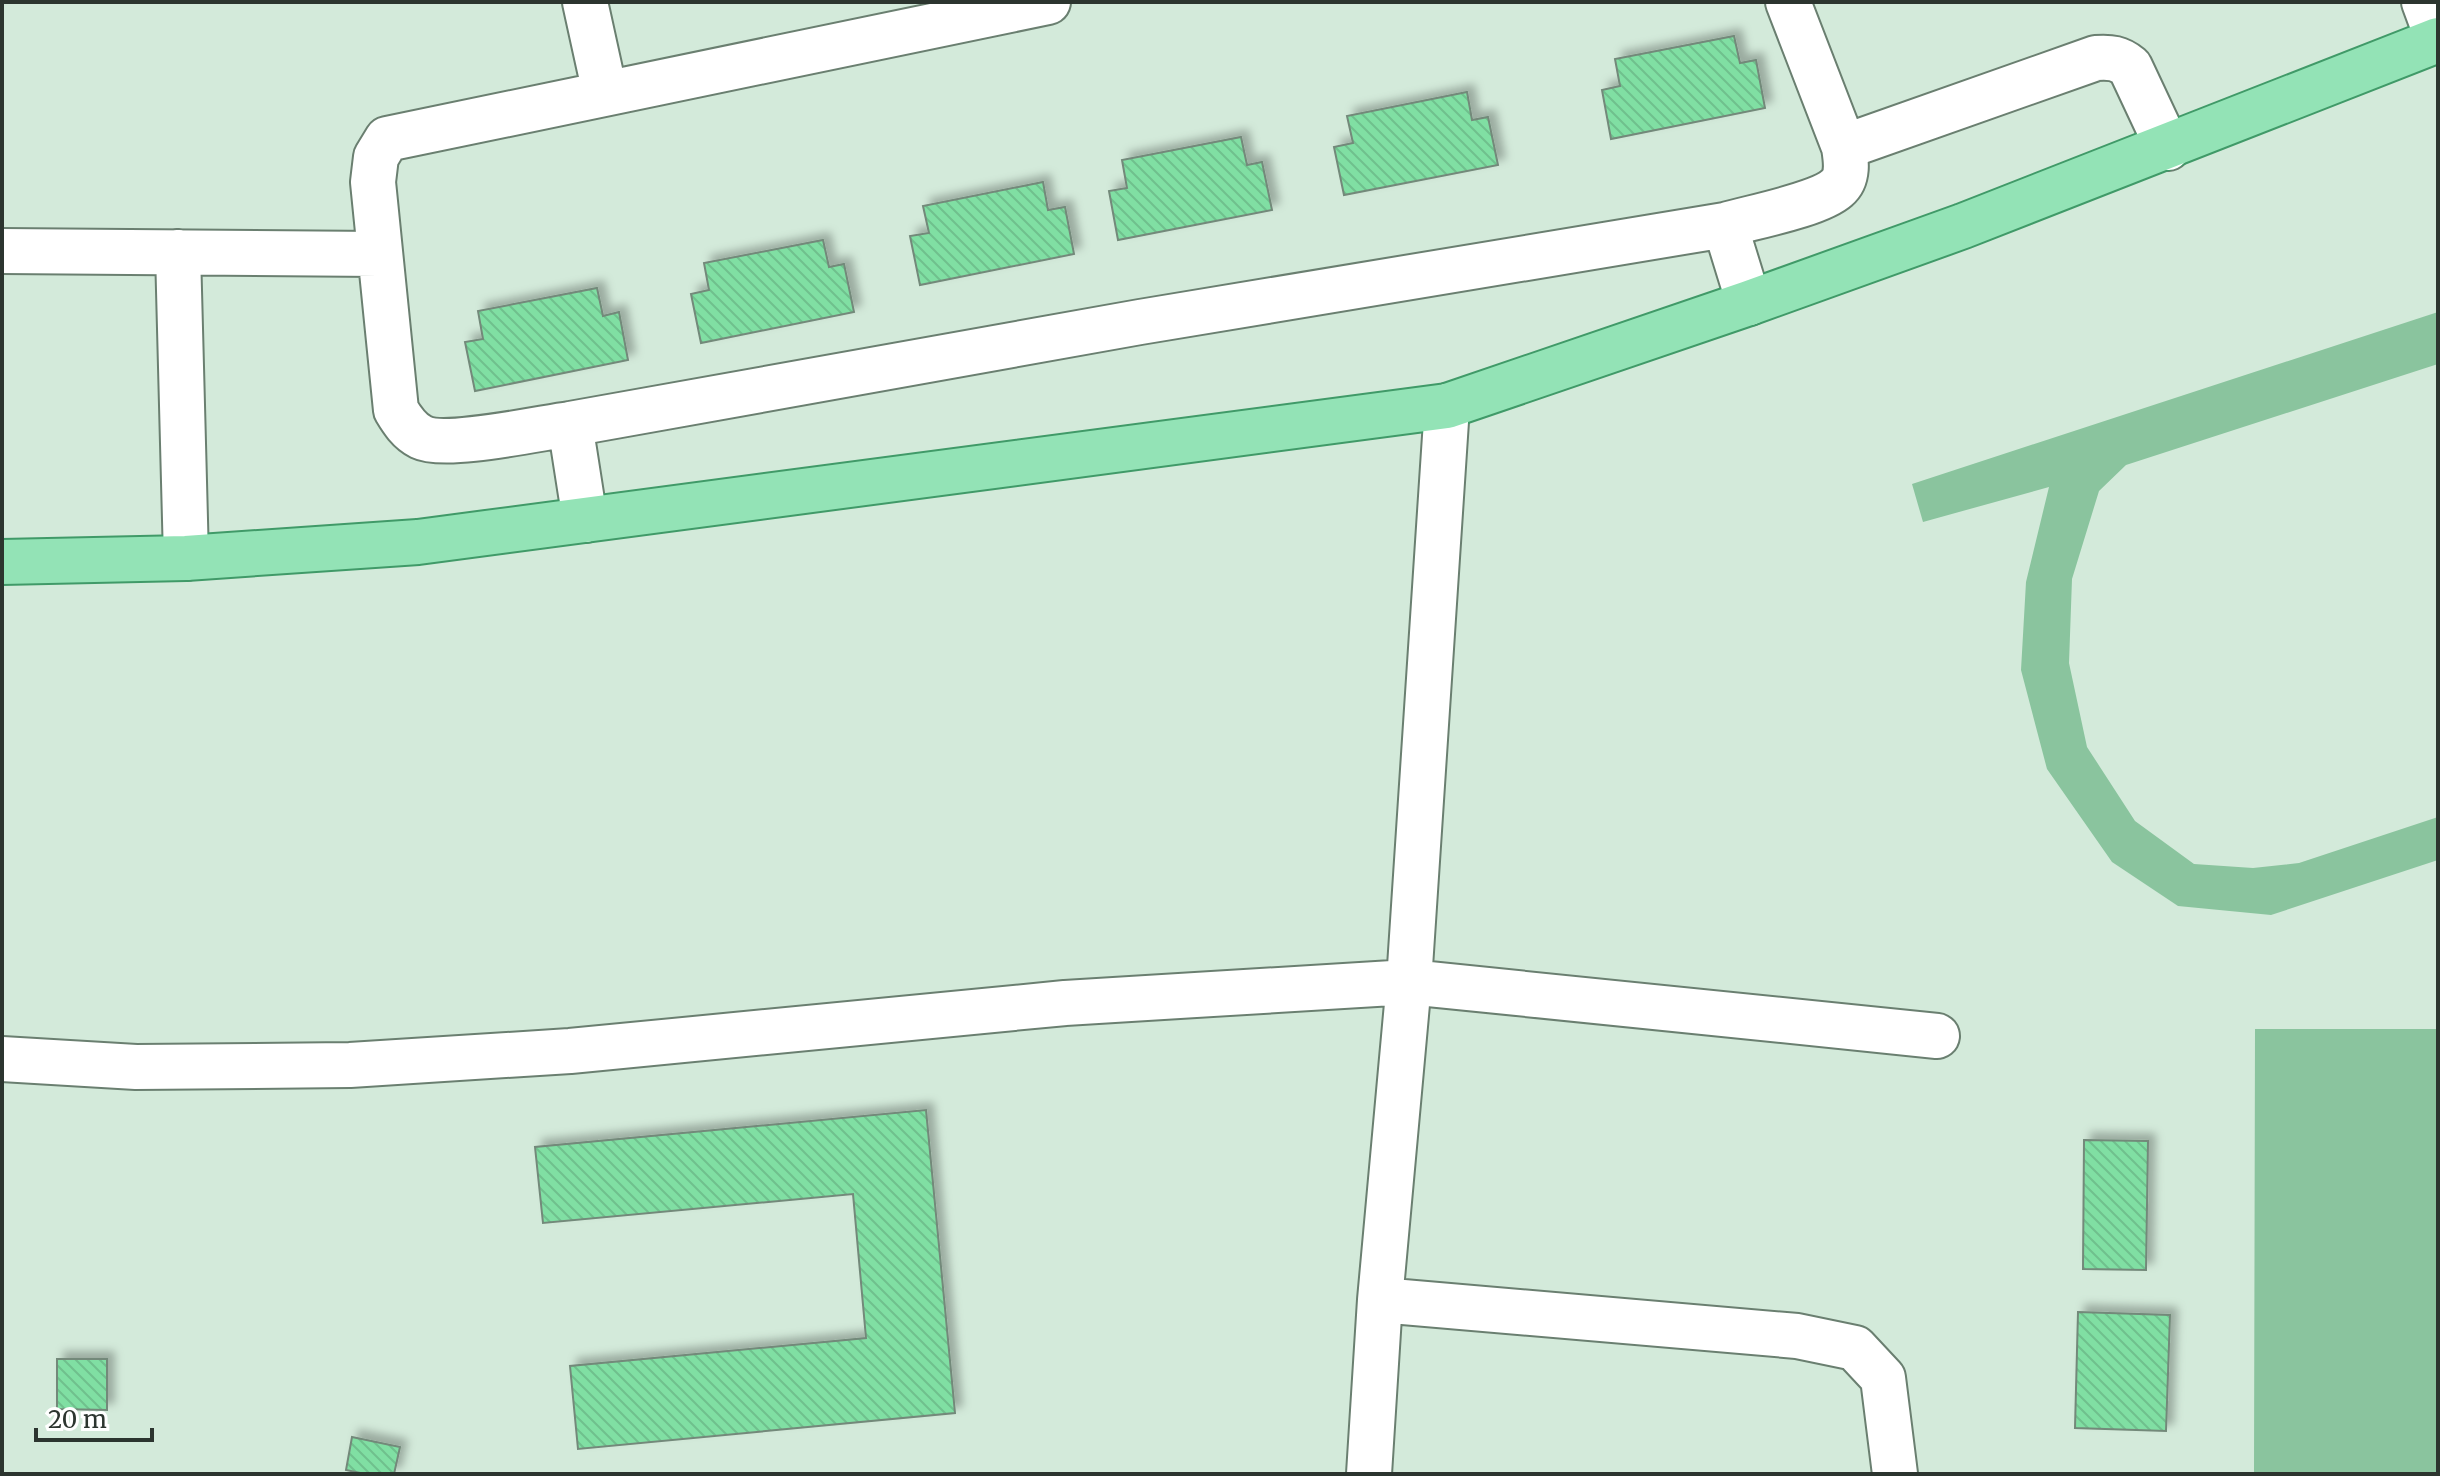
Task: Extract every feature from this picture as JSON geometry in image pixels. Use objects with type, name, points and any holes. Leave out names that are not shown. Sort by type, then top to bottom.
[{"type":"main road","points":[[2,562],[186,558],[418,542],[1447,406],[1963,226],[2438,40]]},
{"type":"street","points":[[585,2],[605,93]]},
{"type":"street","points":[[1048,2],[387,139],[376,157],[373,182],[396,410],[406,426],[422,438],[446,441],[570,424],[1140,322],[1725,225],[1821,198],[1839,187],[1844,176],[1844,147],[1788,2]]},
{"type":"street","points":[[2424,2],[2438,40]]},
{"type":"street","points":[[1844,147],[2096,58],[2109,57],[2120,59],[2130,67],[2168,148]]},
{"type":"street","points":[[1725,225],[1749,303]]},
{"type":"street","points":[[2,251],[379,254]]},
{"type":"street","points":[[178,252],[186,558]]},
{"type":"street","points":[[1369,1474],[1380,1300],[1409,982],[1447,406]]},
{"type":"street","points":[[570,424],[585,520]]},
{"type":"street","points":[[2,1059],[136,1067],[350,1065],[570,1051],[1065,1003],[1409,982],[1937,1036]]},
{"type":"street","points":[[1380,1300],[1797,1336],[1855,1348],[1883,1378],[1895,1474]]},
{"type":"green space","points":[[2438,312],[2438,364],[2126,465],[2099,491],[2072,579],[2069,663],[2087,747],[2135,821],[2194,864],[2253,868],[2299,863],[2438,817],[2438,860],[2271,915],[2178,906],[2112,862],[2047,769],[2021,670],[2026,582],[2049,487],[1923,522],[1912,484]]},
{"type":"green space","points":[[2255,1029],[2438,1029],[2438,1474],[2254,1474]]},
{"type":"building","points":[[1734,36],[1740,63],[1756,60],[1765,108],[1611,139],[1602,90],[1620,86],[1615,59]]},
{"type":"building","points":[[1467,92],[1472,120],[1488,117],[1498,165],[1344,195],[1334,147],[1353,143],[1347,116]]},
{"type":"building","points":[[1241,137],[1247,165],[1262,162],[1272,210],[1118,240],[1109,191],[1127,188],[1122,160]]},
{"type":"building","points":[[1043,182],[1048,210],[1065,207],[1074,254],[920,285],[910,236],[929,233],[923,206]]},
{"type":"building","points":[[823,240],[829,267],[844,264],[854,312],[701,343],[691,294],[709,290],[704,263]]},
{"type":"building","points":[[597,288],[603,316],[619,312],[628,360],[475,391],[465,342],[483,339],[478,311]]},
{"type":"building","points":[[926,1110],[955,1413],[578,1449],[570,1366],[866,1338],[853,1194],[543,1223],[535,1147]]},
{"type":"building","points":[[2084,1140],[2148,1141],[2146,1270],[2083,1269]]},
{"type":"building","points":[[2078,1312],[2170,1315],[2166,1431],[2075,1428]]},
{"type":"building","points":[[57,1359],[107,1359],[107,1410],[57,1409]]},
{"type":"building","points":[[352,1437],[400,1447],[394,1474],[365,1474],[346,1470]]}]
